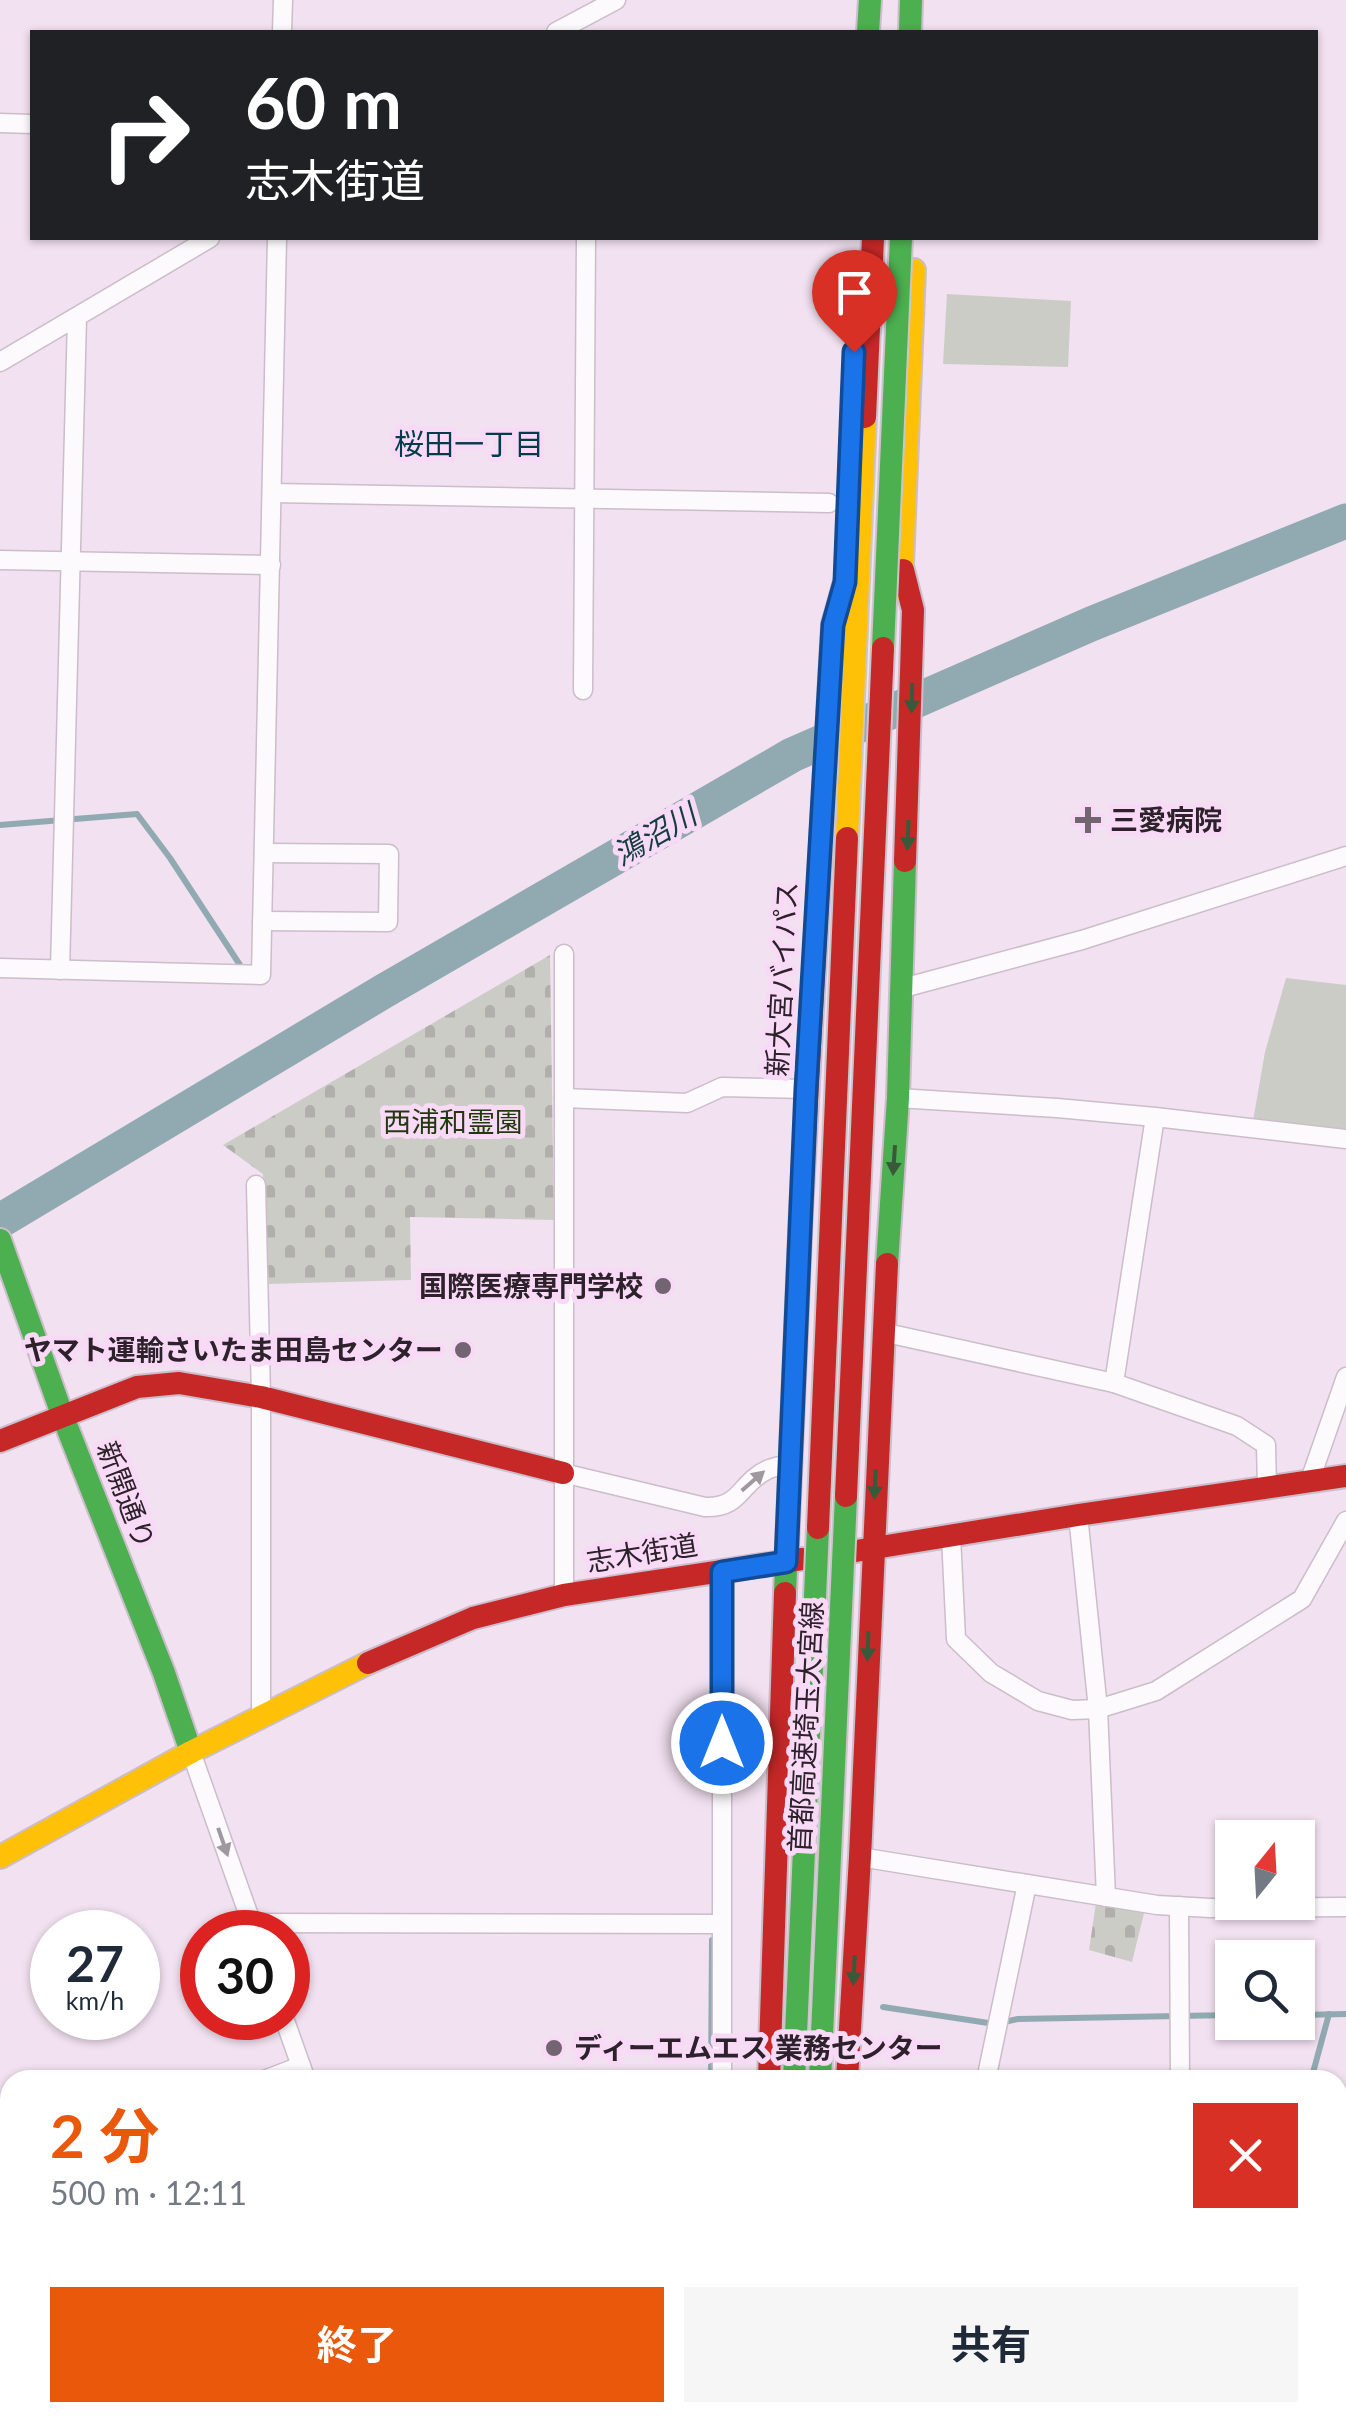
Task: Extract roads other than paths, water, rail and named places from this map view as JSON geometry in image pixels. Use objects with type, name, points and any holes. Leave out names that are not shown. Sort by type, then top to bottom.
[{"type":"main road","points":[[868,30],[870,0]]},
{"type":"main road","points":[[882,30],[884,0]]},
{"type":"main road","points":[[910,30],[911,0]]},
{"type":"main road","points":[[923,30],[924,0]]},
{"type":"main road","name":"新大宮バイパス","points":[[814,1482],[838,691],[833,625],[845,582],[859,240]]},
{"type":"main road","name":"首都高速埼玉大宮線","points":[[791,2070],[873,240]]},
{"type":"main road","name":"首都高速埼玉大宮線","points":[[820,2070],[901,240]]},
{"type":"main road","points":[[849,2070],[882,1332],[903,988],[900,742],[902,662],[913,610],[903,570],[916,240]]},
{"type":"main road","points":[[854,1479],[900,742]]},
{"type":"main road","name":"新大宮バイパス","points":[[769,2070],[806,1089],[834,768]]},
{"type":"main road","name":"新開通り","points":[[4,1250],[191,1752]]},
{"type":"main road","points":[[0,1441],[137,1387],[178,1383],[260,1398],[563,1473]]},
{"type":"main road","name":"志木街道","points":[[0,1857],[260,1716],[357,1667],[473,1618],[564,1596],[1346,1476]]},
{"type":"main road","points":[[830,2070],[850,1618]]},
{"type":"main road","points":[[791,2070],[806,1621]]},
{"type":"street","points":[[282,30],[283,0]]},
{"type":"street","points":[[560,30],[616,0]]},
{"type":"street","points":[[0,123],[30,124]]},
{"type":"street","points":[[0,362],[207,240]]},
{"type":"street","points":[[0,968],[261,976],[277,240]]},
{"type":"street","points":[[583,690],[586,240]]},
{"type":"street","points":[[60,970],[77,316]]},
{"type":"street","points":[[272,493],[829,504]]},
{"type":"street","points":[[0,560],[271,565]]},
{"type":"street","points":[[262,921],[388,922],[389,854],[264,853]]},
{"type":"street","points":[[903,988],[1082,940],[1346,856]]},
{"type":"street","points":[[564,954],[564,1596]]},
{"type":"street","points":[[564,1098],[687,1103],[722,1088],[806,1089]]},
{"type":"street","points":[[898,1098],[1155,1117],[1346,1140]]},
{"type":"street","points":[[1114,1382],[1155,1117]]},
{"type":"street","points":[[256,1185],[260,1716]]},
{"type":"street","points":[[882,1332],[1114,1382],[1237,1426],[1266,1445],[1267,1489]]},
{"type":"street","points":[[1309,1483],[1346,1376]]},
{"type":"street","points":[[563,1473],[720,1508],[768,1468],[791,1464]]},
{"type":"street","points":[[1078,1515],[1098,1709],[1106,1897]]},
{"type":"street","points":[[951,1536],[956,1639],[990,1672],[1038,1701],[1072,1710],[1098,1709],[1156,1691],[1302,1600],[1346,1520]]},
{"type":"street","points":[[722,1572],[722,2070]]},
{"type":"street","points":[[191,1752],[247,1910]]},
{"type":"street","points":[[860,1857],[1157,1905],[1346,1907]]},
{"type":"street","points":[[988,2070],[1026,1884]]},
{"type":"street","points":[[1179,1906],[1180,2070]]},
{"type":"street","points":[[310,1928],[722,1924]]},
{"type":"street","points":[[292,2040],[303,2070]]},
{"type":"waterway","name":"鴻沼川","points":[[0,1221],[384,991],[792,755],[1091,624],[1346,521]]},
{"type":"waterway","points":[[0,825],[137,814],[240,965]]},
{"type":"waterway","points":[[278,1039],[284,1050]]},
{"type":"waterway","points":[[711,2070],[712,1940]]},
{"type":"waterway","points":[[883,2007],[995,2024],[1018,2019],[1215,2015]]},
{"type":"waterway","points":[[1314,2070],[1329,2014]]},
{"type":"waterway","points":[[1315,2015],[1346,2014]]},
{"type":"place","name":"三愛病院","points":[[1088,820]]},
{"type":"place","name":"国際医療専門学校","points":[[663,1286]]},
{"type":"place","name":"ヤマト運輸さいたま田島センター","points":[[463,1350]]},
{"type":"place","name":"ディーエムエス 業務センター","points":[[554,2048]]},
{"type":"district","name":"桜田一丁目","points":[[469,445]]},
{"type":"park label","name":"西浦和霊園","points":[[453,1122]]}]
